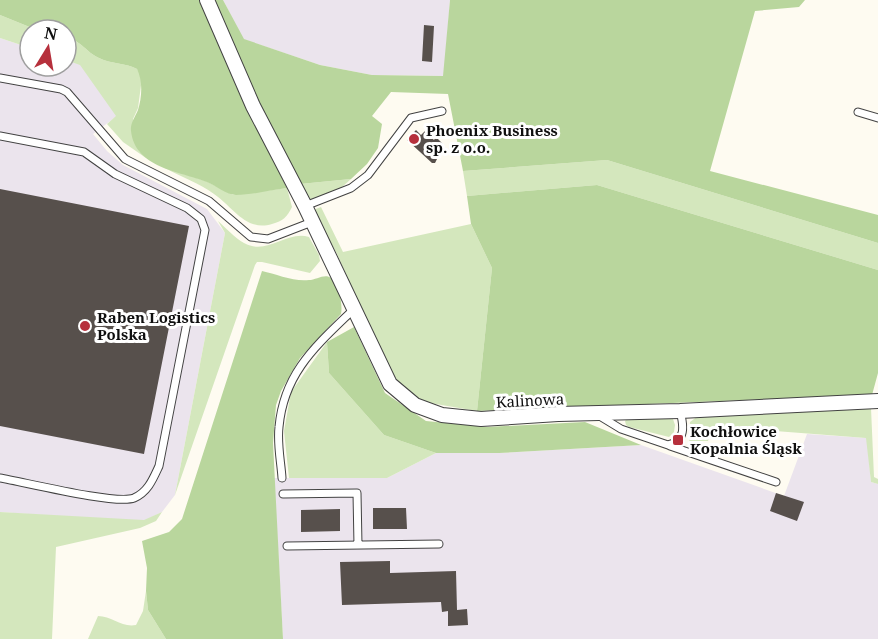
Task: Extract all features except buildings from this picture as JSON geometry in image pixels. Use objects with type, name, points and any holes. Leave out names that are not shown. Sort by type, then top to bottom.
[{"type":"street","name":"Kalinowa","points":[[207,0],[253,106],[305,206],[390,384],[415,405],[442,415],[481,419],[680,411],[877,398]]},
{"type":"lane","points":[[0,78],[67,92],[125,159],[208,201],[251,237],[268,239],[312,222]]},
{"type":"lane","points":[[305,206],[351,188],[368,175],[411,118],[442,111]]},
{"type":"lane","points":[[858,112],[878,118]]},
{"type":"lane","points":[[0,136],[84,152],[115,174],[187,208],[201,219],[205,230],[159,466],[150,486],[133,498],[105,498],[0,478]]},
{"type":"lane","points":[[282,478],[279,428],[287,390],[310,351],[354,309]]},
{"type":"lane","points":[[668,445],[678,440],[683,432],[680,411]]},
{"type":"lane","points":[[596,413],[621,429],[776,482]]},
{"type":"lane","points":[[283,494],[357,493],[358,545]]},
{"type":"lane","points":[[287,546],[440,544]]},
{"type":"shaded area","points":[[223,0],[450,0],[444,76],[372,75],[320,65],[243,39]]},
{"type":"shaded area","points":[[0,38],[18,44],[18,78],[78,78],[78,63],[80,64],[117,116],[93,134],[107,151],[123,165],[207,209],[225,233],[175,495],[162,512],[142,522],[0,512]]},
{"type":"shaded area","points":[[807,434],[867,438],[871,482],[878,484],[878,639],[283,639],[274,478],[387,478],[436,453],[499,453],[641,445],[784,496]]},
{"type":"green space","points":[[0,0],[199,0],[240,95],[287,188],[232,195],[207,182],[172,171],[149,160],[134,143],[131,131],[141,94],[137,69],[104,60],[78,43],[78,18],[18,18],[18,22],[0,15]]},
{"type":"green space","points":[[211,0],[223,0],[244,39],[320,65],[372,75],[443,76],[450,0],[805,0],[799,7],[755,11],[710,171],[878,215],[878,243],[607,160],[463,171],[448,94],[391,92],[372,116],[382,124],[378,148],[367,164],[351,179],[300,184],[255,105]]},
{"type":"green space","points":[[0,15],[18,22],[18,44],[0,38]]},
{"type":"green space","points":[[78,43],[99,58],[137,69],[142,78],[138,108],[133,119],[139,151],[146,158],[123,142],[107,124],[116,116],[78,64]]},
{"type":"green space","points":[[607,160],[878,243],[878,270],[597,185],[467,196],[463,171]]},
{"type":"green space","points":[[165,168],[206,181],[233,195],[287,188],[292,207],[279,221],[263,226],[255,225],[240,217],[208,190]]},
{"type":"green space","points":[[351,179],[341,188],[308,201],[300,184]]},
{"type":"green space","points":[[597,185],[878,270],[878,373],[872,395],[477,411],[492,268],[471,224],[467,196]]},
{"type":"green space","points":[[321,207],[343,252],[471,224],[492,268],[477,411],[424,402],[392,379],[337,254],[313,210]]},
{"type":"green space","points":[[218,221],[234,236],[252,246],[261,247],[293,237],[309,237],[320,261],[310,273],[262,262],[257,262],[255,265],[175,495],[225,233]]},
{"type":"green space","points":[[262,271],[297,280],[329,277],[336,285],[341,305],[341,314],[300,358],[281,391],[276,405],[273,443],[283,639],[166,639],[148,610],[147,568],[142,541],[169,532],[182,519]]},
{"type":"green space","points":[[354,327],[385,393],[426,421],[487,427],[585,422],[641,445],[499,453],[436,453],[384,435],[329,373],[327,342]]},
{"type":"green space","points":[[327,342],[329,373],[384,435],[436,453],[387,478],[289,478],[284,431],[291,392]]},
{"type":"green space","points":[[871,408],[874,477],[878,479],[878,484],[871,482],[866,438],[712,426],[708,441],[695,441],[692,446],[689,440],[690,422],[698,416]]},
{"type":"green space","points":[[666,416],[673,419],[675,425],[674,432],[669,437],[629,427],[625,421],[628,418]]},
{"type":"green space","points":[[0,512],[144,520],[162,512],[156,521],[140,528],[56,547],[52,639],[0,639]]},
{"type":"green space","points":[[146,591],[148,610],[166,639],[88,639],[98,616],[126,625],[136,625],[143,611]]},
{"type":"place","name":"Phoenix Business sp. z o.o.","points":[[414,139]]},
{"type":"place","name":"Raben Logistics Polska","points":[[85,326]]},
{"type":"place","name":"Kochłowice Kopalnia Śląsk","points":[[678,440]]}]
